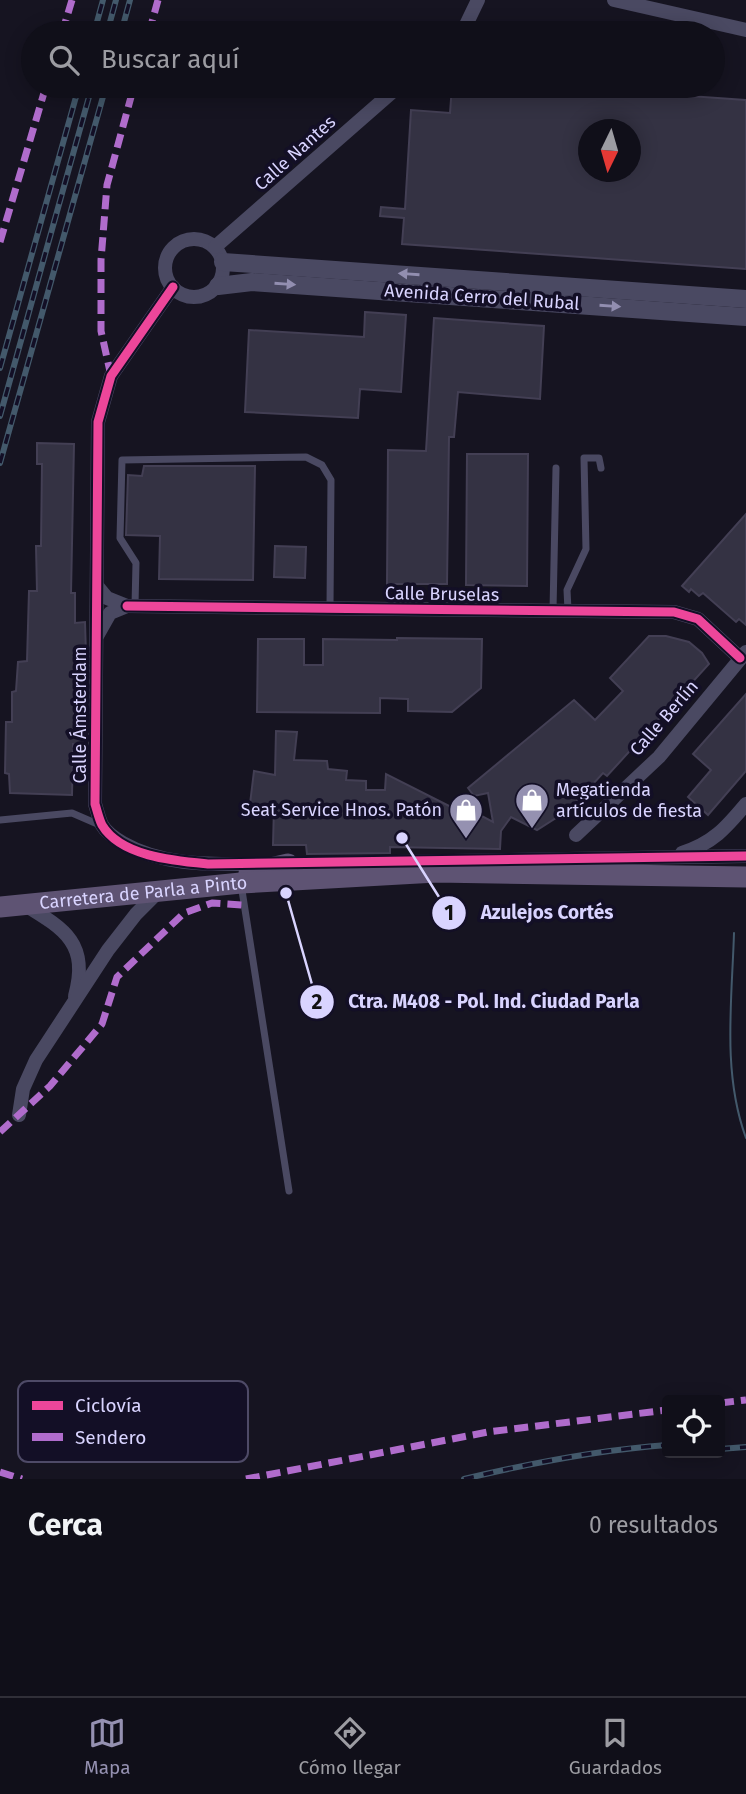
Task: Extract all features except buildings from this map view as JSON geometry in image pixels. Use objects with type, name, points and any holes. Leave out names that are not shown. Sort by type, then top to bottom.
[{"type":"main road","points":[[167,891],[288,864]]},
{"type":"main road","name":"Carretera de Parla a Pinto","points":[[0,907],[241,883],[436,872],[746,877]]},
{"type":"street","points":[[468,21],[478,0]]},
{"type":"street","points":[[614,0],[708,21]]},
{"type":"street","points":[[683,15],[688,0]]},
{"type":"street","points":[[725,25],[746,30]]},
{"type":"street","name":"Calle Nantes","points":[[219,255],[386,98]]},
{"type":"street","points":[[197,239],[219,255],[223,275],[218,286],[210,293],[190,297],[173,288],[165,269],[166,259],[178,244],[197,239]]},
{"type":"street","name":"Avenida Cerro del Rubal","points":[[219,255],[746,299]]},
{"type":"street","name":"Avenida Cerro del Rubal","points":[[218,286],[251,282],[746,317]]},
{"type":"street","name":"Calle Ámsterdam","points":[[102,826],[95,804],[98,422],[111,376],[173,288]]},
{"type":"street","points":[[97,586],[107,598],[131,606]]},
{"type":"street","points":[[97,638],[110,613],[131,606]]},
{"type":"street","name":"Calle Bruselas","points":[[131,606],[674,612],[698,619],[743,654]]},
{"type":"street","name":"Calle Berlín","points":[[576,835],[659,757],[743,654]]},
{"type":"street","points":[[671,856],[695,849],[722,833],[746,804]]},
{"type":"street","points":[[102,826],[116,839],[141,853],[164,860],[209,864],[746,856]]},
{"type":"street","points":[[19,1115],[23,1089],[36,1060],[108,950],[136,914],[167,891]]},
{"type":"street","points":[[25,905],[66,931],[74,943],[80,959],[79,981],[72,1008]]},
{"type":"lane","points":[[131,606],[136,562],[120,538],[122,460],[306,457],[322,465],[331,480],[330,608]]},
{"type":"lane","points":[[561,611],[567,590],[586,549],[584,458],[599,458],[601,468]]},
{"type":"lane","points":[[556,468],[561,611]]},
{"type":"lane","points":[[0,820],[72,813],[102,826]]},
{"type":"lane","points":[[241,883],[289,1191]]},
{"type":"tram line","points":[[734,933],[731,1062],[746,1138]]},
{"type":"railway","points":[[97,21],[103,0]]},
{"type":"railway","points":[[110,21],[116,0]]},
{"type":"railway","points":[[124,21],[130,0]]},
{"type":"railway","points":[[0,368],[76,98]]},
{"type":"railway","points":[[0,416],[89,98]]},
{"type":"railway","points":[[0,463],[103,98]]},
{"type":"railway","points":[[464,1479],[565,1458],[662,1445]]},
{"type":"railway","points":[[725,1449],[746,1447]]},
{"type":"marked path","points":[[66,21],[72,0]]},
{"type":"marked path","points":[[152,21],[158,0]]},
{"type":"marked path","points":[[0,242],[42,98]]},
{"type":"marked path","points":[[111,376],[101,331],[101,260],[107,185],[131,98]]},
{"type":"marked path","points":[[0,1132],[50,1086],[102,1024],[117,977],[184,913],[212,903],[243,905]]},
{"type":"marked path","points":[[725,1402],[746,1400]]},
{"type":"marked path","points":[[246,1479],[488,1432],[662,1411]]},
{"type":"marked path","points":[[0,1472],[22,1479]]},
{"type":"cycle path","points":[[173,287],[111,376],[98,422],[95,804],[102,825],[111,836],[136,851],[209,864],[746,856]]},
{"type":"cycle path","points":[[127,606],[674,612],[698,619],[740,658]]},
{"type":"place","name":"Megatienda artículos de fiesta","points":[[532,830]]},
{"type":"place","name":"Azulejos Cortés","points":[[402,838]]},
{"type":"place","name":"Seat Service Hnos. Patón","points":[[466,840]]},
{"type":"place","name":"Ctra. M408 - Pol. Ind. Ciudad Parla","points":[[286,893]]}]
